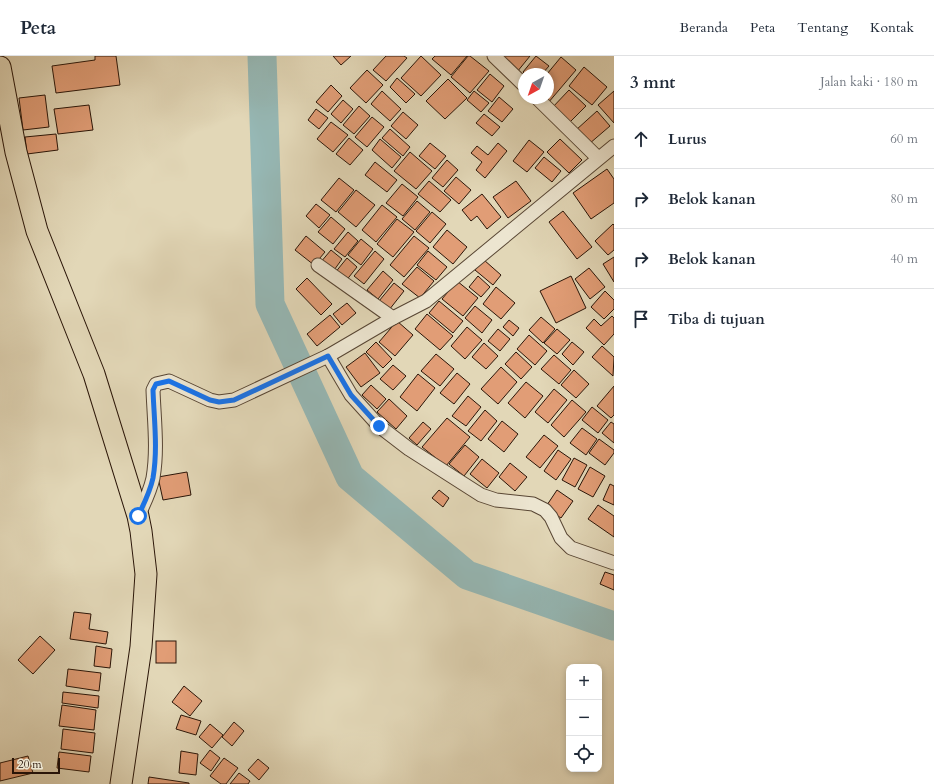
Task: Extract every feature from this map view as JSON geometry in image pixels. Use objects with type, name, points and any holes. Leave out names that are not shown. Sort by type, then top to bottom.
[{"type":"main road","points":[[0,67],[16,152],[37,231],[94,374],[138,516],[141,531],[146,574],[141,647],[121,784]]},
{"type":"street","points":[[494,56],[518,79]]},
{"type":"street","points":[[543,104],[598,158]]},
{"type":"street","points":[[138,516],[147,497],[153,478],[155,439],[153,390],[155,386],[169,381],[210,400],[219,402],[234,400],[328,356],[393,318],[426,301],[614,146]]},
{"type":"street","points":[[318,265],[393,318]]},
{"type":"street","points":[[328,356],[351,395],[379,426],[409,449],[481,495],[496,500],[533,504],[545,510],[551,517],[561,538],[571,548],[614,563]]},
{"type":"building","points":[[95,56],[116,56],[120,85],[56,93],[52,66],[95,60]]},
{"type":"building","points":[[333,56],[351,56],[341,65]]},
{"type":"building","points":[[386,56],[404,56],[407,58],[386,81],[373,70]]},
{"type":"building","points":[[421,56],[441,75],[421,96],[401,78]]},
{"type":"building","points":[[435,56],[467,56],[451,75],[432,59]]},
{"type":"building","points":[[468,56],[489,71],[470,93],[451,77]]},
{"type":"building","points":[[499,56],[530,56],[520,68],[518,68],[517,72]]},
{"type":"building","points":[[536,56],[549,66],[547,68],[526,68]]},
{"type":"building","points":[[561,57],[576,70],[554,96],[554,68],[552,68]]},
{"type":"building","points":[[584,67],[607,87],[592,105],[569,86]]},
{"type":"building","points":[[367,70],[383,85],[366,103],[350,88]]},
{"type":"building","points":[[490,74],[504,86],[492,102],[477,90]]},
{"type":"building","points":[[397,78],[415,94],[406,103],[390,87]]},
{"type":"building","points":[[448,79],[467,98],[445,119],[426,101]]},
{"type":"building","points":[[331,85],[342,96],[328,112],[316,102]]},
{"type":"building","points":[[569,90],[586,106],[568,124],[551,109]]},
{"type":"building","points":[[382,91],[401,109],[390,121],[371,104]]},
{"type":"building","points":[[474,91],[489,103],[481,112],[467,100]]},
{"type":"building","points":[[614,91],[614,123],[598,105]]},
{"type":"building","points":[[45,95],[49,127],[23,130],[19,98]]},
{"type":"building","points":[[499,97],[513,109],[502,122],[488,111]]},
{"type":"building","points":[[343,100],[353,109],[341,123],[331,114]]},
{"type":"building","points":[[89,105],[93,130],[58,134],[54,109]]},
{"type":"building","points":[[359,106],[370,116],[354,134],[343,125]]},
{"type":"building","points":[[316,109],[328,118],[319,129],[308,120]]},
{"type":"building","points":[[597,111],[610,126],[589,144],[576,130]]},
{"type":"building","points":[[403,112],[418,125],[406,139],[391,126]]},
{"type":"building","points":[[484,114],[500,127],[492,136],[476,123]]},
{"type":"building","points":[[372,117],[384,127],[367,147],[355,137]]},
{"type":"building","points":[[331,122],[348,135],[333,152],[317,139]]},
{"type":"building","points":[[390,129],[410,147],[403,156],[382,138]]},
{"type":"building","points":[[56,134],[58,150],[27,154],[25,137]]},
{"type":"building","points":[[349,138],[363,150],[350,165],[336,154]]},
{"type":"building","points":[[380,139],[401,157],[392,168],[372,150]]},
{"type":"building","points":[[560,139],[582,160],[569,173],[547,152]]},
{"type":"building","points":[[529,140],[544,152],[527,172],[513,161]]},
{"type":"building","points":[[430,143],[446,156],[435,169],[419,156]]},
{"type":"building","points":[[498,143],[507,151],[485,178],[476,170],[482,162],[471,153],[477,146],[488,155]]},
{"type":"building","points":[[410,152],[432,171],[416,189],[394,171]]},
{"type":"building","points":[[544,157],[561,171],[552,182],[535,168]]},
{"type":"building","points":[[447,160],[458,170],[443,187],[432,178]]},
{"type":"building","points":[[375,162],[397,180],[387,192],[365,175]]},
{"type":"building","points":[[607,169],[614,179],[614,203],[591,219],[573,193]]},
{"type":"building","points":[[456,177],[471,190],[459,204],[444,191]]},
{"type":"building","points":[[339,178],[354,190],[336,212],[321,200]]},
{"type":"building","points":[[429,181],[451,200],[440,212],[418,194]]},
{"type":"building","points":[[516,181],[531,201],[508,218],[493,197]]},
{"type":"building","points":[[402,184],[418,197],[403,216],[386,203]]},
{"type":"building","points":[[356,190],[375,205],[356,227],[338,212]]},
{"type":"building","points":[[482,194],[501,217],[487,229],[477,216],[471,221],[462,210]]},
{"type":"building","points":[[417,201],[430,212],[415,230],[402,219]]},
{"type":"building","points":[[316,204],[330,215],[319,228],[306,216]]},
{"type":"building","points":[[382,205],[397,217],[376,242],[362,230]]},
{"type":"building","points":[[563,211],[592,247],[577,259],[549,222]]},
{"type":"building","points":[[432,212],[446,224],[430,243],[416,231]]},
{"type":"building","points":[[331,217],[345,229],[333,244],[318,232]]},
{"type":"building","points":[[397,219],[414,232],[393,257],[377,244]]},
{"type":"building","points":[[613,224],[614,250],[608,255],[595,241]]},
{"type":"building","points":[[447,230],[467,247],[453,264],[433,247]]},
{"type":"building","points":[[348,232],[358,241],[345,257],[334,249]]},
{"type":"building","points":[[306,236],[325,252],[314,265],[295,250]]},
{"type":"building","points":[[414,236],[429,248],[404,277],[390,265]]},
{"type":"building","points":[[361,239],[373,249],[361,265],[348,255]]},
{"type":"building","points":[[331,250],[342,259],[332,273],[320,263]]},
{"type":"building","points":[[375,251],[384,259],[364,284],[354,276]]},
{"type":"building","points":[[428,251],[447,267],[436,280],[417,265]]},
{"type":"building","points":[[614,257],[614,282],[603,264]]},
{"type":"building","points":[[347,258],[357,267],[345,282],[334,274]]},
{"type":"building","points":[[484,260],[501,275],[493,285],[475,270]]},
{"type":"building","points":[[417,267],[434,281],[420,298],[402,284]]},
{"type":"building","points":[[589,268],[605,287],[590,299],[575,279]]},
{"type":"building","points":[[383,271],[393,280],[378,299],[367,290]]},
{"type":"building","points":[[478,276],[490,287],[481,297],[469,287]]},
{"type":"building","points":[[571,276],[586,308],[556,323],[540,291]]},
{"type":"building","points":[[307,278],[332,304],[321,315],[296,289]]},
{"type":"building","points":[[457,281],[478,298],[463,316],[442,299]]},
{"type":"building","points":[[394,283],[404,291],[389,310],[379,301]]},
{"type":"building","points":[[496,287],[515,303],[501,319],[483,304]]},
{"type":"building","points":[[605,291],[614,300],[614,309],[604,319],[591,307]]},
{"type":"building","points":[[439,301],[463,321],[453,333],[429,313]]},
{"type":"building","points":[[347,303],[356,313],[342,325],[333,314]]},
{"type":"building","points":[[475,306],[492,320],[482,333],[465,318]]},
{"type":"building","points":[[427,314],[453,336],[440,350],[415,329]]},
{"type":"building","points":[[330,315],[340,327],[317,346],[307,334]]},
{"type":"building","points":[[612,316],[614,318],[614,334],[604,345],[586,328],[594,319],[601,326]]},
{"type":"building","points":[[541,317],[555,329],[543,343],[529,330]]},
{"type":"building","points":[[509,320],[519,328],[513,336],[503,327]]},
{"type":"building","points":[[397,321],[413,335],[395,356],[379,342]]},
{"type":"building","points":[[467,327],[482,340],[465,359],[451,346]]},
{"type":"building","points":[[498,329],[510,339],[500,351],[488,341]]},
{"type":"building","points":[[557,329],[570,340],[557,354],[544,343]]},
{"type":"building","points":[[529,335],[547,351],[535,365],[517,349]]},
{"type":"building","points":[[376,342],[392,359],[383,368],[366,352]]},
{"type":"building","points":[[572,342],[584,352],[573,365],[562,354]]},
{"type":"building","points":[[484,343],[498,356],[486,369],[472,357]]},
{"type":"building","points":[[602,346],[614,357],[613,376],[592,357]]},
{"type":"building","points":[[516,352],[532,367],[521,379],[505,364]]},
{"type":"building","points":[[365,353],[380,373],[361,387],[346,367]]},
{"type":"building","points":[[436,354],[454,369],[440,386],[421,371]]},
{"type":"building","points":[[554,355],[571,370],[559,384],[541,369]]},
{"type":"building","points":[[393,365],[406,376],[393,390],[380,379]]},
{"type":"building","points":[[501,367],[517,382],[498,404],[481,389]]},
{"type":"building","points":[[574,370],[589,384],[576,398],[561,385]]},
{"type":"building","points":[[457,373],[470,384],[454,404],[440,393]]},
{"type":"building","points":[[418,374],[435,388],[417,411],[400,397]]},
{"type":"building","points":[[526,382],[543,396],[525,418],[508,403]]},
{"type":"building","points":[[371,385],[386,399],[377,409],[362,395]]},
{"type":"building","points":[[614,386],[614,415],[611,418],[597,406]]},
{"type":"building","points":[[554,389],[567,400],[548,423],[535,412]]},
{"type":"building","points":[[468,396],[481,407],[466,426],[452,416]]},
{"type":"building","points":[[389,399],[407,416],[396,429],[377,412]]},
{"type":"building","points":[[572,400],[586,412],[564,437],[551,425]]},
{"type":"building","points":[[592,407],[608,420],[598,433],[582,420]]},
{"type":"building","points":[[485,410],[497,421],[481,441],[468,431]]},
{"type":"building","points":[[447,418],[470,437],[446,466],[422,447]]},
{"type":"building","points":[[502,421],[518,434],[504,452],[488,439]]},
{"type":"building","points":[[423,422],[431,429],[417,445],[409,438]]},
{"type":"building","points":[[611,422],[614,424],[614,443],[602,433]]},
{"type":"building","points":[[582,428],[597,439],[586,455],[570,443]]},
{"type":"building","points":[[544,435],[558,446],[540,468],[526,457]]},
{"type":"building","points":[[599,439],[614,450],[614,453],[605,465],[589,453]]},
{"type":"building","points":[[465,445],[479,457],[464,476],[449,464]]},
{"type":"building","points":[[558,450],[571,459],[556,480],[544,471]]},
{"type":"building","points":[[574,458],[587,465],[575,487],[562,480]]},
{"type":"building","points":[[482,459],[499,473],[487,488],[470,474]]},
{"type":"building","points":[[510,463],[527,477],[515,491],[499,477]]},
{"type":"building","points":[[590,467],[605,476],[593,497],[578,489]]},
{"type":"building","points":[[187,472],[191,495],[163,500],[158,477]]},
{"type":"building","points":[[610,484],[614,486],[614,505],[603,500]]},
{"type":"building","points":[[439,490],[449,498],[443,507],[432,498]]},
{"type":"building","points":[[557,490],[573,501],[561,518],[545,508]]},
{"type":"building","points":[[598,505],[614,516],[614,537],[588,519]]},
{"type":"building","points":[[605,572],[614,575],[614,590],[600,584]]},
{"type":"building","points":[[74,612],[91,614],[89,629],[108,632],[106,644],[70,639]]},
{"type":"building","points":[[40,636],[55,650],[33,674],[18,660]]},
{"type":"building","points":[[156,641],[176,641],[176,663],[156,663]]},
{"type":"building","points":[[96,646],[112,649],[110,668],[94,666]]},
{"type":"building","points":[[68,669],[101,673],[99,691],[66,686]]},
{"type":"building","points":[[184,686],[202,701],[190,716],[172,702]]},
{"type":"building","points":[[63,692],[99,696],[98,708],[62,703]]},
{"type":"building","points":[[62,705],[96,710],[94,730],[59,726]]},
{"type":"building","points":[[181,715],[201,721],[196,735],[176,729]]},
{"type":"building","points":[[234,722],[244,731],[232,746],[222,737]]},
{"type":"building","points":[[210,724],[223,735],[212,748],[199,737]]},
{"type":"building","points":[[63,729],[95,733],[93,753],[61,749]]},
{"type":"building","points":[[210,750],[220,758],[211,771],[200,763]]},
{"type":"building","points":[[181,751],[198,754],[196,775],[179,773]]},
{"type":"building","points":[[59,752],[91,756],[89,772],[57,768]]},
{"type":"building","points":[[28,756],[33,773],[0,781],[0,763]]},
{"type":"building","points":[[224,758],[238,768],[226,784],[221,784],[210,776]]},
{"type":"building","points":[[258,759],[269,768],[259,780],[248,770]]},
{"type":"building","points":[[239,773],[250,781],[248,784],[230,784]]},
{"type":"building","points":[[149,777],[189,783],[189,784],[148,784]]},
{"type":"waterway","points":[[262,56],[270,304],[350,477],[467,575],[614,626]]},
{"type":"route","points":[[138,516],[147,497],[153,478],[155,439],[153,390],[156,384],[169,381],[210,400],[219,402],[234,400],[328,356],[351,395],[379,426]]}]
